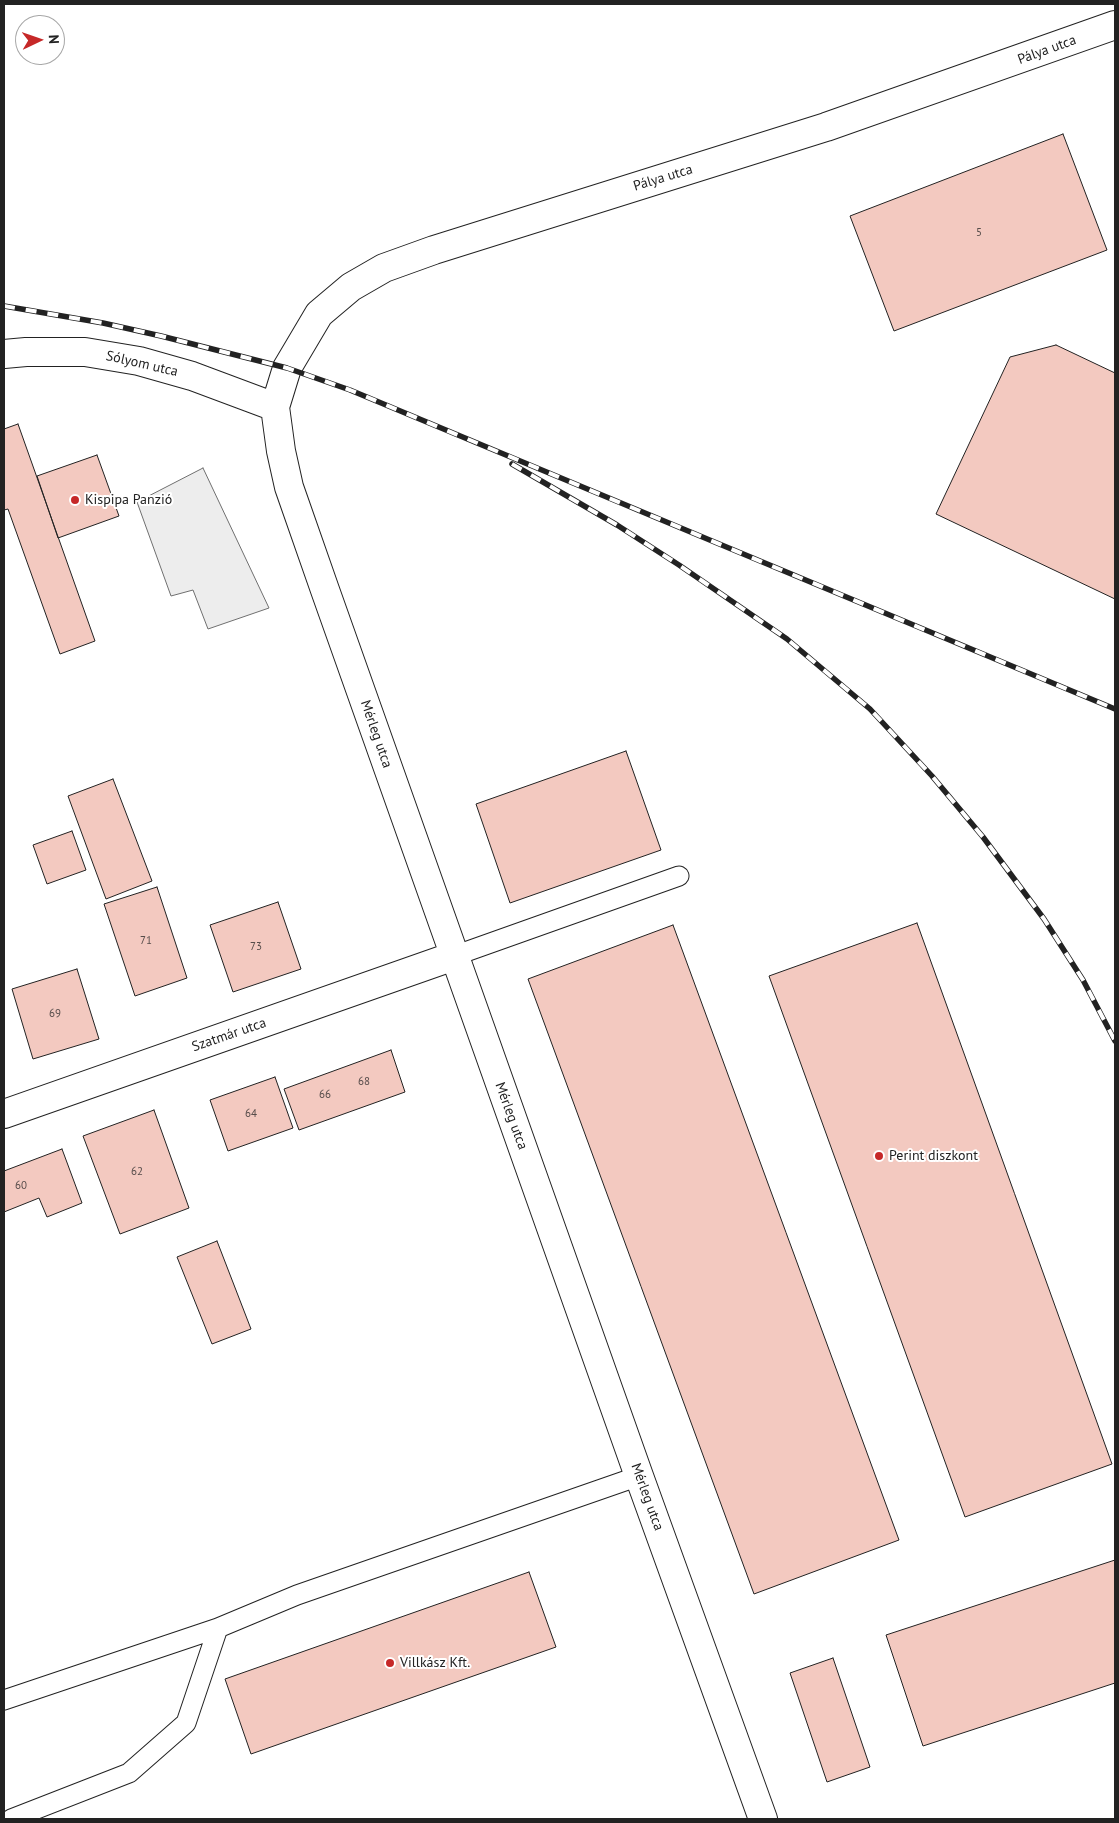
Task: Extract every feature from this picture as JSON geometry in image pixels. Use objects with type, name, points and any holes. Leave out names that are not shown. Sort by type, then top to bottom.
[{"type":"street","name":"Pálya utca","points":[[275,407],[287,368],[319,314],[351,287],[384,268],[434,250],[826,127],[1115,25]]},
{"type":"street","name":"Sólyom utca","points":[[4,354],[86,352],[139,361],[192,376],[275,407]]},
{"type":"street","name":"Mérleg utca","points":[[275,407],[281,451],[290,487],[639,1476],[764,1819]]},
{"type":"street","name":"Szatmár utca","points":[[4,1114],[454,956]]},
{"type":"lane","points":[[454,956],[679,876]]},
{"type":"lane","points":[[4,1700],[218,1628],[297,1595],[639,1476]]},
{"type":"lane","points":[[11,1819],[129,1773],[186,1723],[218,1628]]},
{"type":"shaded area","points":[[203,468],[269,608],[208,629],[193,590],[171,596],[137,502]]},
{"type":"building","points":[[1063,134],[1107,250],[894,331],[850,216]]},
{"type":"building","points":[[1056,345],[1115,373],[1115,599],[936,514],[1010,357]]},
{"type":"building","points":[[18,424],[95,641],[60,654],[8,509],[4,510],[4,429]]},
{"type":"building","points":[[97,455],[119,516],[58,538],[37,476]]},
{"type":"building","points":[[626,751],[661,850],[510,903],[476,804]]},
{"type":"building","points":[[113,779],[152,881],[106,899],[68,796]]},
{"type":"building","points":[[72,831],[86,870],[47,884],[33,845]]},
{"type":"building","points":[[157,887],[187,978],[135,996],[104,904]]},
{"type":"building","points":[[278,902],[301,969],[233,992],[210,925]]},
{"type":"building","points":[[917,923],[1112,1464],[965,1517],[769,976]]},
{"type":"building","points":[[673,925],[899,1540],[754,1594],[528,979]]},
{"type":"building","points":[[77,969],[99,1039],[33,1059],[12,989]]},
{"type":"building","points":[[391,1050],[405,1092],[299,1130],[284,1089]]},
{"type":"building","points":[[275,1077],[293,1128],[228,1151],[210,1100]]},
{"type":"building","points":[[154,1110],[189,1208],[120,1234],[83,1136]]},
{"type":"building","points":[[62,1149],[82,1203],[47,1217],[39,1198],[4,1212],[4,1171]]},
{"type":"building","points":[[217,1241],[251,1329],[212,1344],[177,1257]]},
{"type":"building","points":[[1115,1560],[1115,1683],[923,1746],[886,1635]]},
{"type":"building","name":"Villkász Kft.","points":[[529,1572],[556,1647],[251,1754],[225,1679]]},
{"type":"building","points":[[833,1658],[870,1767],[827,1782],[790,1673]]},
{"type":"railway","points":[[4,306],[103,323],[161,336],[287,368],[350,390],[1115,709]]},
{"type":"railway","points":[[512,464],[617,525],[679,565],[787,639],[870,709],[932,776],[983,837],[1044,919],[1083,980],[1115,1041]]},
{"type":"place","name":"Kispipa Panzió","points":[[75,500]]},
{"type":"place","name":"Perint diszkont","points":[[879,1156]]},
{"type":"place","name":"Villkász Kft.","points":[[390,1663]]}]
